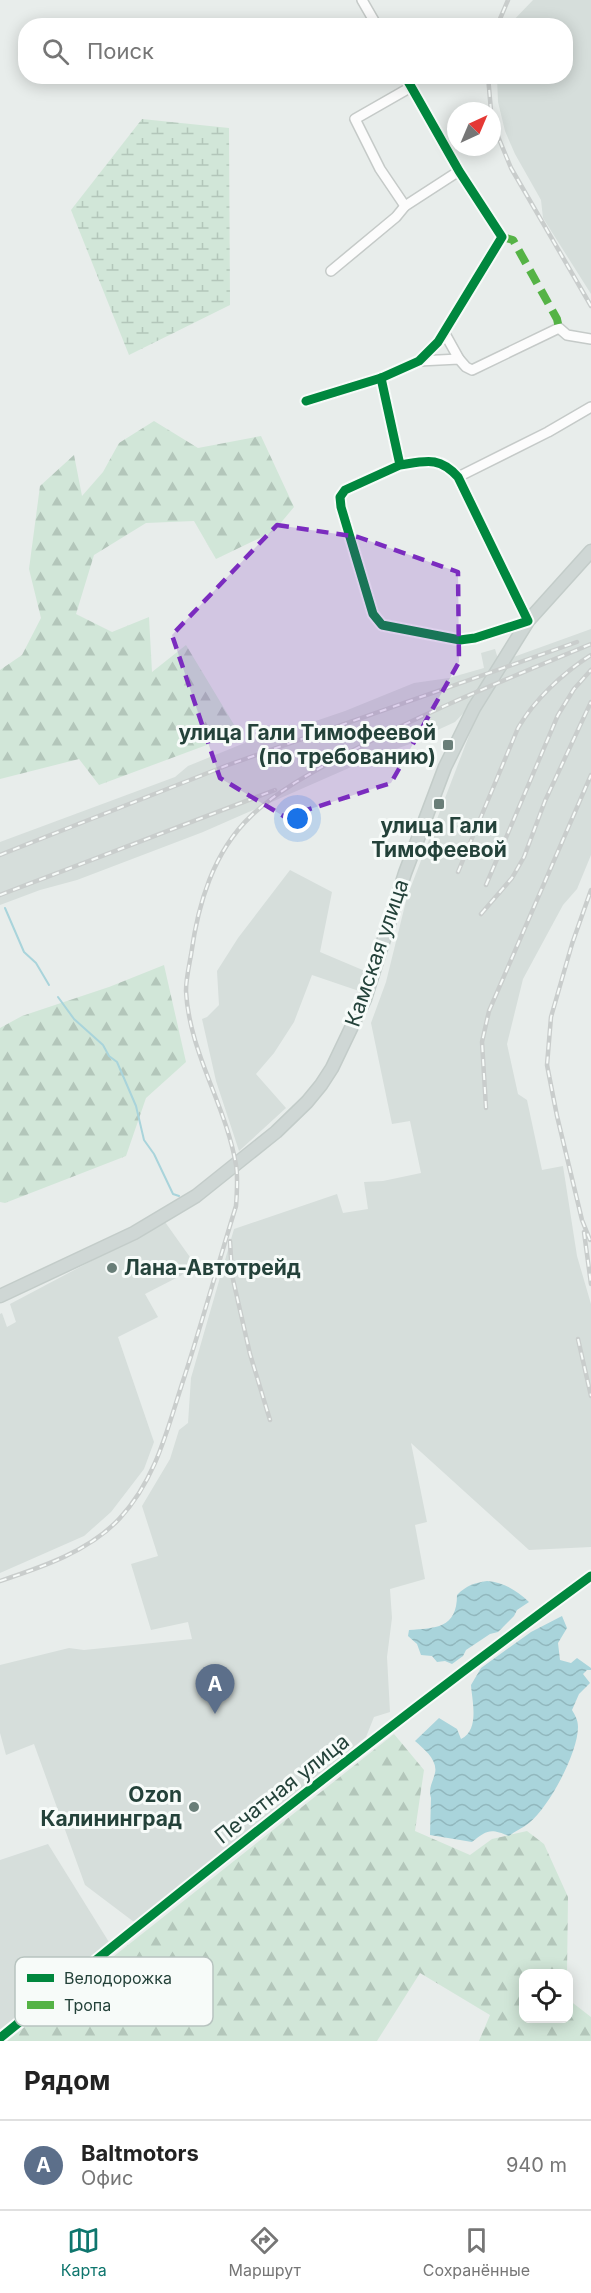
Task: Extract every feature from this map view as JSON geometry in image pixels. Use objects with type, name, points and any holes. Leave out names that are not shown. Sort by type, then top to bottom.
[{"type":"main road","name":"Камская улица","points":[[0,1296],[134,1233],[196,1196],[276,1132],[321,1085],[332,1068],[365,999],[402,881],[445,767],[483,690],[528,621],[591,551]]},
{"type":"street","points":[[362,0],[372,18]]},
{"type":"street","points":[[306,401],[381,378],[419,361],[438,342],[502,237],[459,171],[409,84]]},
{"type":"street","points":[[405,206],[380,169],[355,119],[411,87]]},
{"type":"street","points":[[331,271],[396,218],[405,206],[459,171]]},
{"type":"street","points":[[444,332],[459,359],[472,370],[559,328],[567,335],[591,339]]},
{"type":"street","points":[[419,361],[459,359]]},
{"type":"street","points":[[381,378],[400,465]]},
{"type":"street","points":[[458,477],[548,432],[591,407]]},
{"type":"street","points":[[436,460],[449,467],[458,477],[528,621],[475,638],[460,640],[382,625],[373,614],[340,497],[345,490],[400,465],[436,460]]},
{"type":"street","name":"Печатная улица","points":[[102,1957],[462,1671],[591,1576]]},
{"type":"street","name":"Печатная улица","points":[[0,2038],[15,2026]]},
{"type":"highlighted area","points":[[277,525],[358,537],[458,572],[459,662],[391,783],[285,817],[220,778],[172,635]]},
{"type":"shaded area","points":[[533,0],[591,0],[591,294],[543,218],[541,200],[515,154],[505,131],[501,102],[498,102],[497,84],[573,84],[573,18],[516,18]]},
{"type":"shaded area","points":[[591,629],[591,855],[577,889],[563,905],[523,979],[507,1044],[518,1094],[527,1100],[542,1170],[563,1166],[577,1256],[591,1304],[591,1547],[529,1550],[411,1443],[427,1522],[415,1525],[425,1579],[390,1589],[392,1618],[387,1657],[390,1712],[374,1717],[366,1737],[134,1922],[85,1885],[34,1744],[6,1755],[0,1733],[0,1665],[69,1648],[84,1650],[192,1639],[188,1622],[151,1630],[131,1564],[158,1556],[142,1506],[170,1459],[179,1430],[188,1423],[191,1378],[234,1229],[337,1194],[343,1213],[368,1209],[364,1182],[383,1181],[421,1173],[410,1121],[392,1124],[371,1023],[386,982],[407,897],[485,694],[505,660]]},
{"type":"shaded area","points":[[495,649],[498,659],[472,704],[455,722],[418,741],[374,757],[203,832],[77,880],[40,890],[0,905],[0,842],[175,777],[188,766],[252,740],[266,738],[345,711],[414,683],[449,678],[484,668],[481,653]]},
{"type":"shaded area","points":[[290,870],[332,892],[320,952],[365,971],[359,991],[312,975],[294,1022],[274,1053],[256,1074],[286,1108],[239,1151],[216,1081],[202,1019],[219,1005],[217,971],[238,938]]},
{"type":"shaded area","points":[[165,1222],[192,1260],[182,1275],[145,1294],[158,1317],[118,1337],[154,1442],[144,1469],[111,1512],[84,1536],[0,1573],[0,1314],[2,1313],[7,1327],[16,1322],[10,1304]]},
{"type":"shaded area","points":[[48,1844],[112,1947],[99,1957],[15,1957],[15,2023],[0,2035],[0,1860]]},
{"type":"green space","points":[[142,119],[229,128],[230,305],[129,355],[71,210]]},
{"type":"green space","points":[[154,421],[198,448],[261,436],[294,507],[274,531],[216,559],[194,521],[146,523],[94,555],[76,614],[112,632],[149,617],[152,672],[186,645],[239,733],[99,785],[79,759],[0,779],[0,670],[22,655],[41,618],[29,569],[40,486],[74,455],[82,496],[103,472],[119,443]]},
{"type":"green space","points":[[164,965],[186,1062],[146,1098],[126,1156],[5,1203],[0,1202],[0,1028],[22,1016],[109,987]]},
{"type":"green space","points":[[394,1734],[424,1770],[415,1831],[470,1855],[492,1839],[527,1831],[544,1844],[568,1897],[567,1969],[519,1969],[519,2023],[573,2023],[573,2003],[591,2017],[591,2041],[479,2041],[490,2015],[420,1973],[377,2041],[7,2041],[26,2026],[213,2026],[213,1957],[113,1957]]},
{"type":"water","points":[[487,1581],[510,1588],[529,1602],[517,1610],[498,1632],[490,1634],[466,1650],[463,1656],[452,1664],[445,1661],[437,1662],[432,1656],[421,1655],[417,1644],[408,1636],[409,1630],[443,1624],[453,1615],[457,1595],[471,1585]]},
{"type":"water","points":[[562,1616],[567,1628],[558,1643],[560,1660],[571,1663],[577,1658],[591,1670],[583,1674],[590,1683],[579,1694],[572,1710],[577,1720],[577,1738],[561,1779],[537,1815],[527,1825],[509,1836],[493,1831],[481,1835],[472,1842],[430,1835],[430,1791],[435,1768],[430,1755],[415,1741],[439,1718],[457,1729],[461,1739],[467,1735],[473,1722],[471,1685],[481,1668],[531,1632]]},
{"type":"waterway","points":[[5,908],[24,952],[36,963],[49,985]]},
{"type":"waterway","points":[[58,997],[74,1019],[103,1045],[109,1056],[117,1062],[136,1106],[144,1140],[154,1154],[173,1194],[179,1196]]},
{"type":"railway","points":[[500,18],[508,0]]},
{"type":"railway","points":[[489,84],[490,102]]},
{"type":"railway","points":[[501,144],[511,168],[591,306]]},
{"type":"railway","points":[[0,855],[228,765],[577,642]]},
{"type":"railway","points":[[0,1581],[49,1564],[80,1549],[108,1530],[120,1518],[143,1487],[152,1470],[197,1337],[236,1206],[237,1180],[231,1143],[194,1035],[186,986],[203,898],[217,862],[227,846],[251,816],[272,798],[330,762],[434,711],[591,644]]},
{"type":"railway","points":[[458,872],[518,728],[550,687],[591,655]]},
{"type":"railway","points":[[486,885],[558,715],[574,689],[591,670]]},
{"type":"railway","points":[[481,914],[512,878],[524,857],[545,801],[591,702]]},
{"type":"railway","points":[[486,1108],[482,1042],[489,1011],[591,775]]},
{"type":"railway","points":[[0,895],[275,790]]},
{"type":"railway","points":[[590,1240],[582,1220],[547,1065],[551,1017],[572,944],[591,890]]},
{"type":"railway","points":[[584,1232],[591,1284]]},
{"type":"railway","points":[[230,1241],[232,1275],[250,1354],[270,1420]]},
{"type":"railway","points":[[578,1339],[591,1396]]},
{"type":"marked path","points":[[502,237],[513,240],[557,319],[559,328]]},
{"type":"cycle path","points":[[306,401],[381,378],[419,361],[438,342],[502,237],[459,171],[410,84]]},
{"type":"cycle path","points":[[381,378],[400,465],[438,463],[458,477],[528,621],[475,638],[460,640],[382,625],[373,614],[340,497],[345,490],[400,465]]},
{"type":"cycle path","points":[[100,1957],[292,1803],[591,1576]]},
{"type":"cycle path","points":[[0,2038],[15,2026]]},
{"type":"place","name":"улица Гали Тимофеевой (по требованию)","points":[[448,745]]},
{"type":"place","name":"улица Гали Тимофеевой","points":[[439,804]]},
{"type":"place","name":"Лана-Автотрейд","points":[[112,1268]]},
{"type":"place","name":"Baltmotors","points":[[215,1714]]},
{"type":"place","name":"Ozon Калининград","points":[[194,1807]]}]
